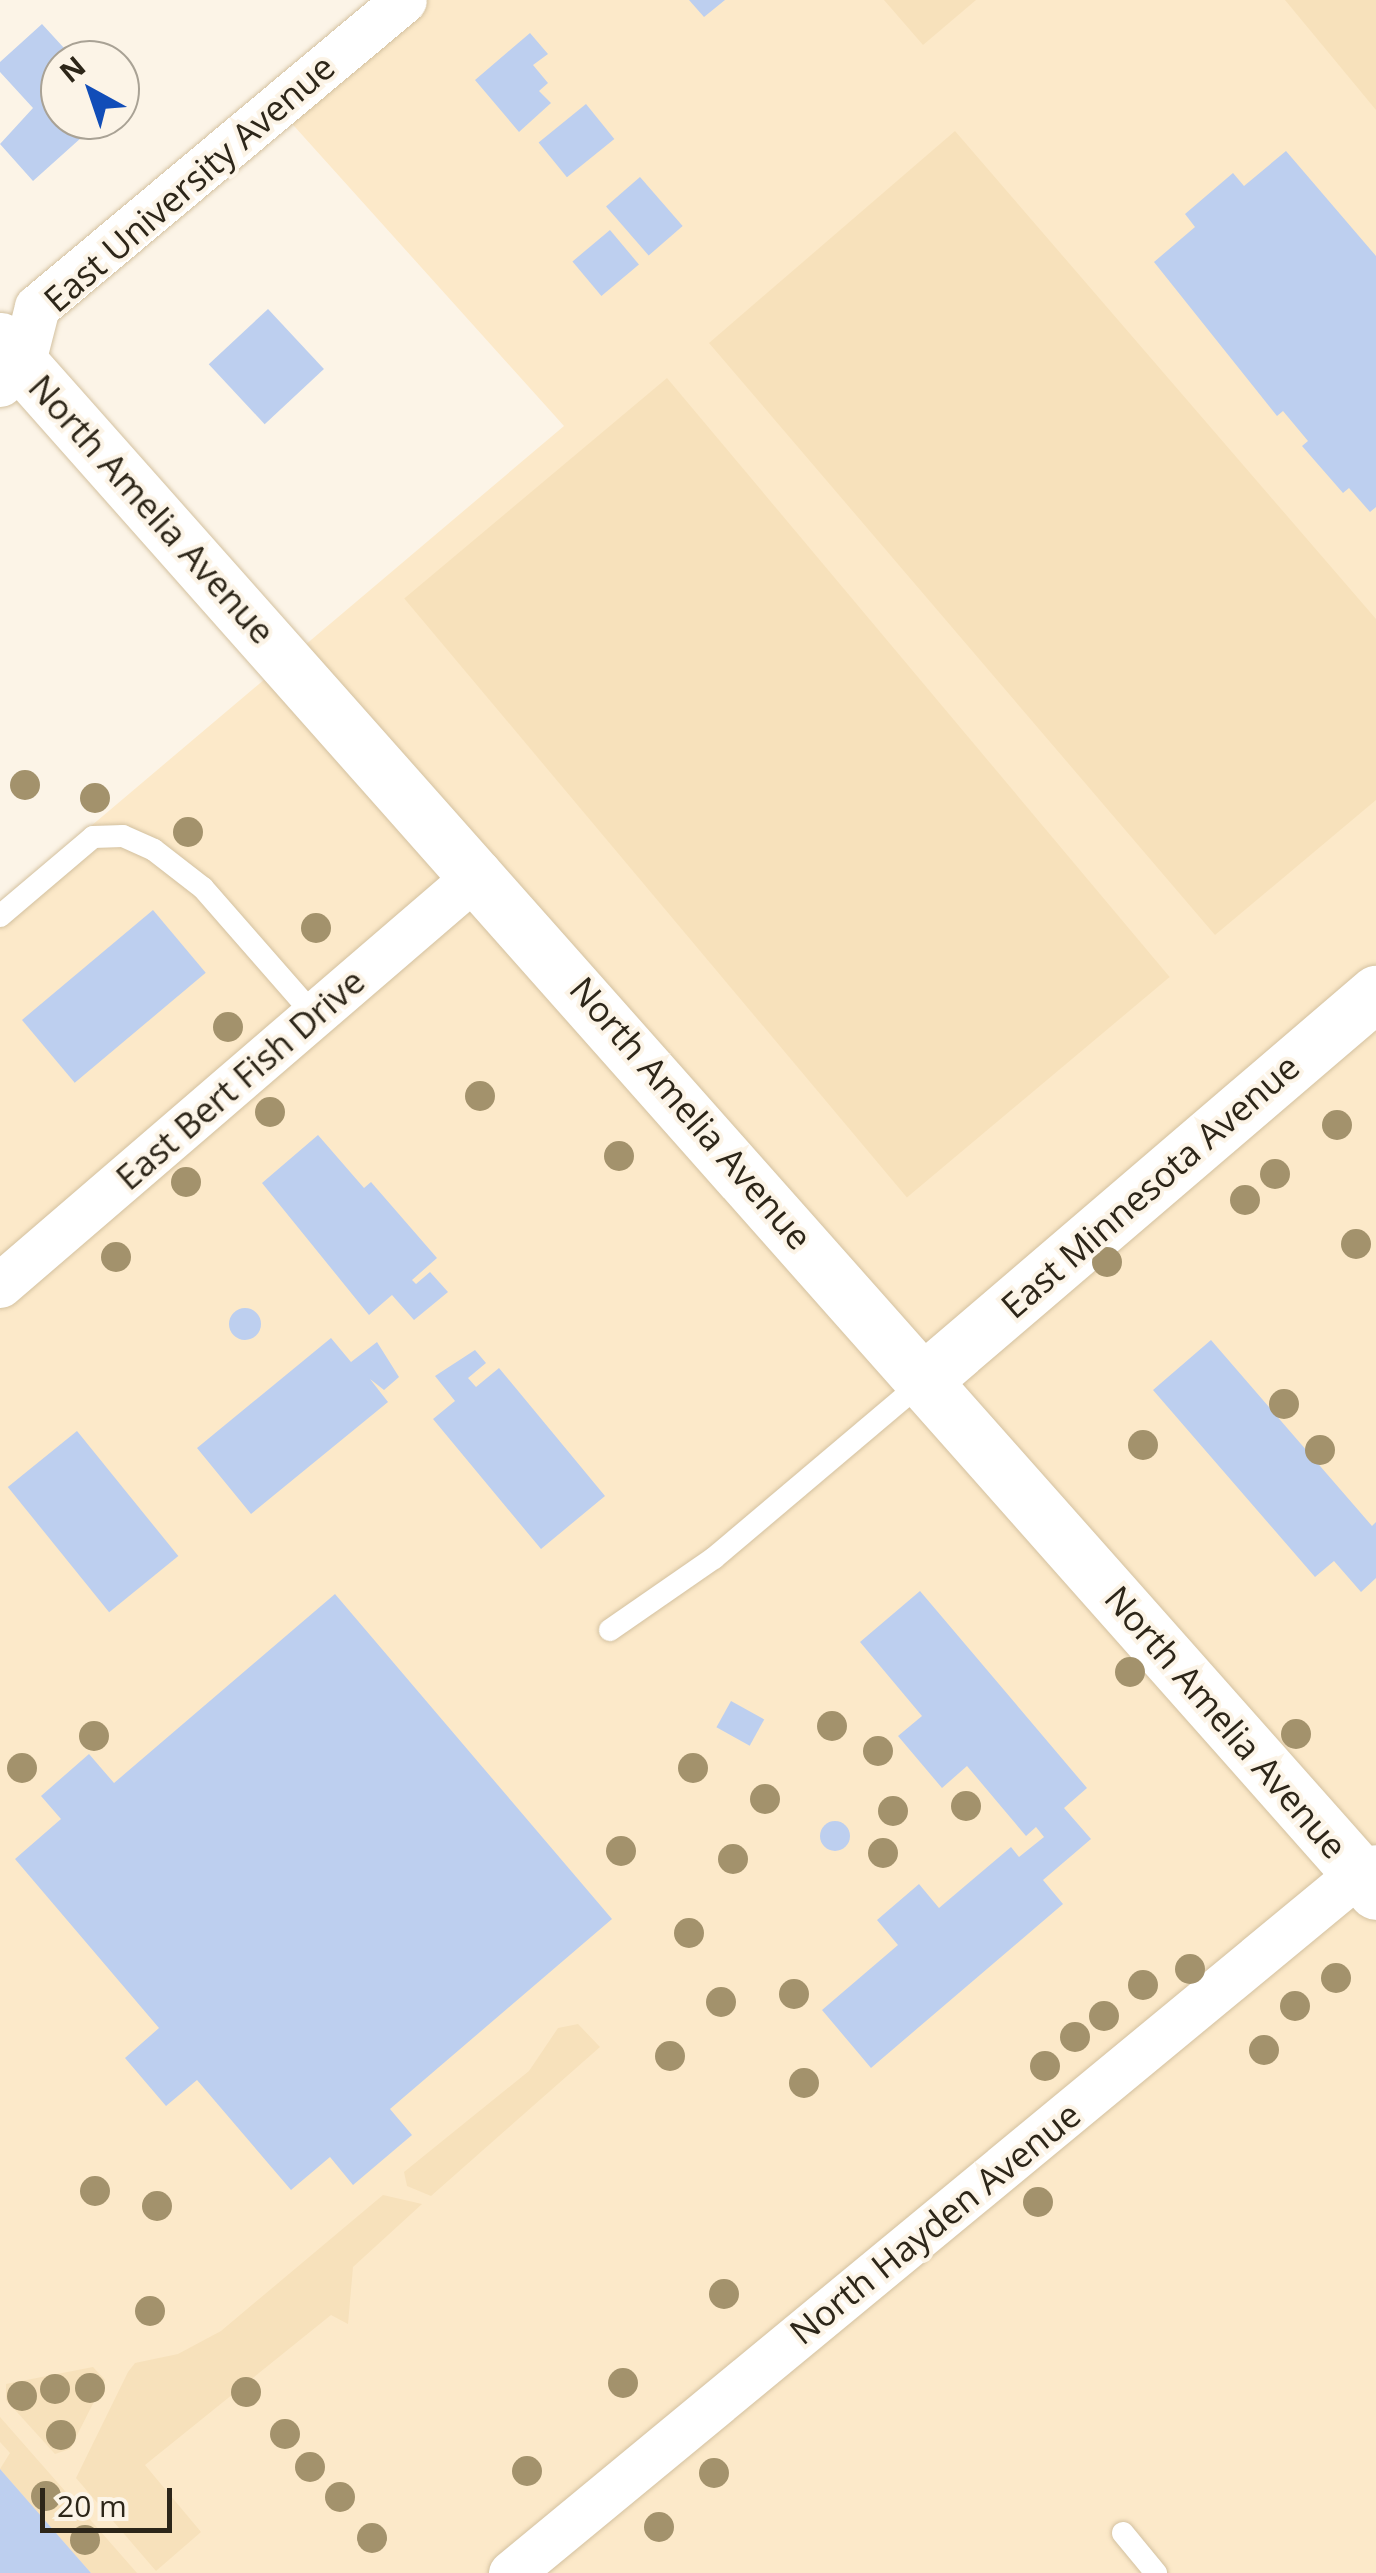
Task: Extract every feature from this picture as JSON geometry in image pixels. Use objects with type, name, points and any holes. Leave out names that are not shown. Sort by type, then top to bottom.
[{"type":"main road","name":"North Amelia Avenue","points":[[7,363],[479,873],[1370,1878]]},
{"type":"main road","name":"East Minnesota Avenue","points":[[925,1379],[1376,993]]},
{"type":"street","name":"East University Avenue","points":[[7,363],[38,307],[404,0]]},
{"type":"street","name":"East Bert Fish Drive","points":[[0,1284],[479,873]]},
{"type":"street","name":"North Hayden Avenue","points":[[510,2573],[1370,1878]]},
{"type":"lane","points":[[0,916],[93,838],[123,836],[154,850],[203,888],[314,1014]]},
{"type":"lane","points":[[610,1630],[714,1558],[925,1379]]},
{"type":"lane","points":[[1122,2533],[1156,2573]]},
{"type":"shaded area","points":[[404,0],[1376,0],[1376,2573],[0,2573],[0,903],[564,426],[277,107]]},
{"type":"shaded area","points":[[884,0],[976,0],[923,45]]},
{"type":"shaded area","points":[[1285,0],[1376,0],[1376,110]]},
{"type":"shaded area","points":[[955,131],[1376,619],[1376,800],[1215,935],[709,343]]},
{"type":"shaded area","points":[[667,378],[1170,977],[907,1198],[404,598]]},
{"type":"shaded area","points":[[578,2024],[600,2047],[431,2196],[407,2186],[404,2172],[529,2071],[558,2028]]},
{"type":"shaded area","points":[[383,2195],[422,2204],[353,2267],[348,2324],[331,2315],[145,2465],[201,2532],[156,2571],[76,2478],[128,2372],[135,2363],[178,2354],[221,2331]]},
{"type":"shaded area","points":[[93,2367],[105,2380],[70,2449],[55,2454],[6,2400],[6,2384]]},
{"type":"shaded area","points":[[0,2417],[137,2573],[91,2573],[0,2469],[10,2453],[0,2442]]},
{"type":"building","points":[[689,0],[725,0],[704,17]]},
{"type":"building","points":[[42,24],[57,40],[40,40],[40,140],[79,140],[33,181],[0,144],[33,108],[0,72],[0,62]]},
{"type":"building","points":[[530,33],[548,54],[533,65],[548,83],[539,91],[551,103],[519,132],[475,80]]},
{"type":"building","points":[[586,104],[614,139],[567,177],[539,142]]},
{"type":"building","points":[[1286,151],[1376,256],[1376,507],[1370,512],[1349,488],[1343,493],[1302,446],[1308,441],[1283,411],[1277,416],[1154,262],[1195,227],[1185,214],[1233,173],[1244,186]]},
{"type":"building","points":[[640,177],[683,226],[649,256],[606,207]]},
{"type":"building","points":[[610,230],[639,264],[601,296],[572,261]]},
{"type":"building","points":[[268,309],[324,369],[265,424],[209,364]]},
{"type":"building","points":[[153,910],[206,973],[75,1083],[22,1020]]},
{"type":"building","points":[[318,1135],[364,1188],[371,1182],[437,1258],[412,1280],[416,1284],[430,1272],[448,1292],[414,1320],[392,1295],[369,1315],[262,1183]]},
{"type":"building","points":[[245,1308],[256,1313],[261,1324],[256,1335],[245,1340],[234,1335],[229,1324],[234,1313]]},
{"type":"building","points":[[331,1338],[351,1362],[377,1342],[399,1377],[384,1390],[370,1379],[388,1402],[251,1514],[197,1448]]},
{"type":"building","points":[[1211,1340],[1372,1526],[1376,1522],[1376,1578],[1361,1592],[1334,1561],[1315,1577],[1153,1390]]},
{"type":"building","points":[[475,1350],[486,1363],[468,1378],[476,1387],[499,1368],[605,1496],[541,1549],[433,1419],[455,1401],[435,1376]]},
{"type":"building","points":[[77,1431],[178,1556],[109,1612],[8,1487]]},
{"type":"building","points":[[920,1591],[1087,1788],[1064,1808],[1091,1839],[1043,1880],[1063,1904],[871,2068],[822,2010],[898,1945],[877,1920],[919,1884],[939,1908],[1011,1847],[1019,1857],[1044,1837],[1036,1827],[1026,1836],[967,1766],[942,1788],[898,1736],[922,1716],[860,1642]]},
{"type":"building","points":[[335,1594],[612,1919],[390,2109],[412,2135],[353,2185],[330,2157],[291,2190],[197,2080],[166,2106],[125,2058],[159,2028],[15,1859],[61,1819],[41,1796],[89,1754],[114,1783]]},
{"type":"building","points":[[731,1701],[764,1719],[750,1746],[716,1727]]},
{"type":"building","points":[[835,1821],[846,1825],[850,1836],[846,1847],[835,1851],[824,1847],[820,1836],[824,1825]]},
{"type":"building","points":[[0,2469],[91,2573],[0,2573]]}]
